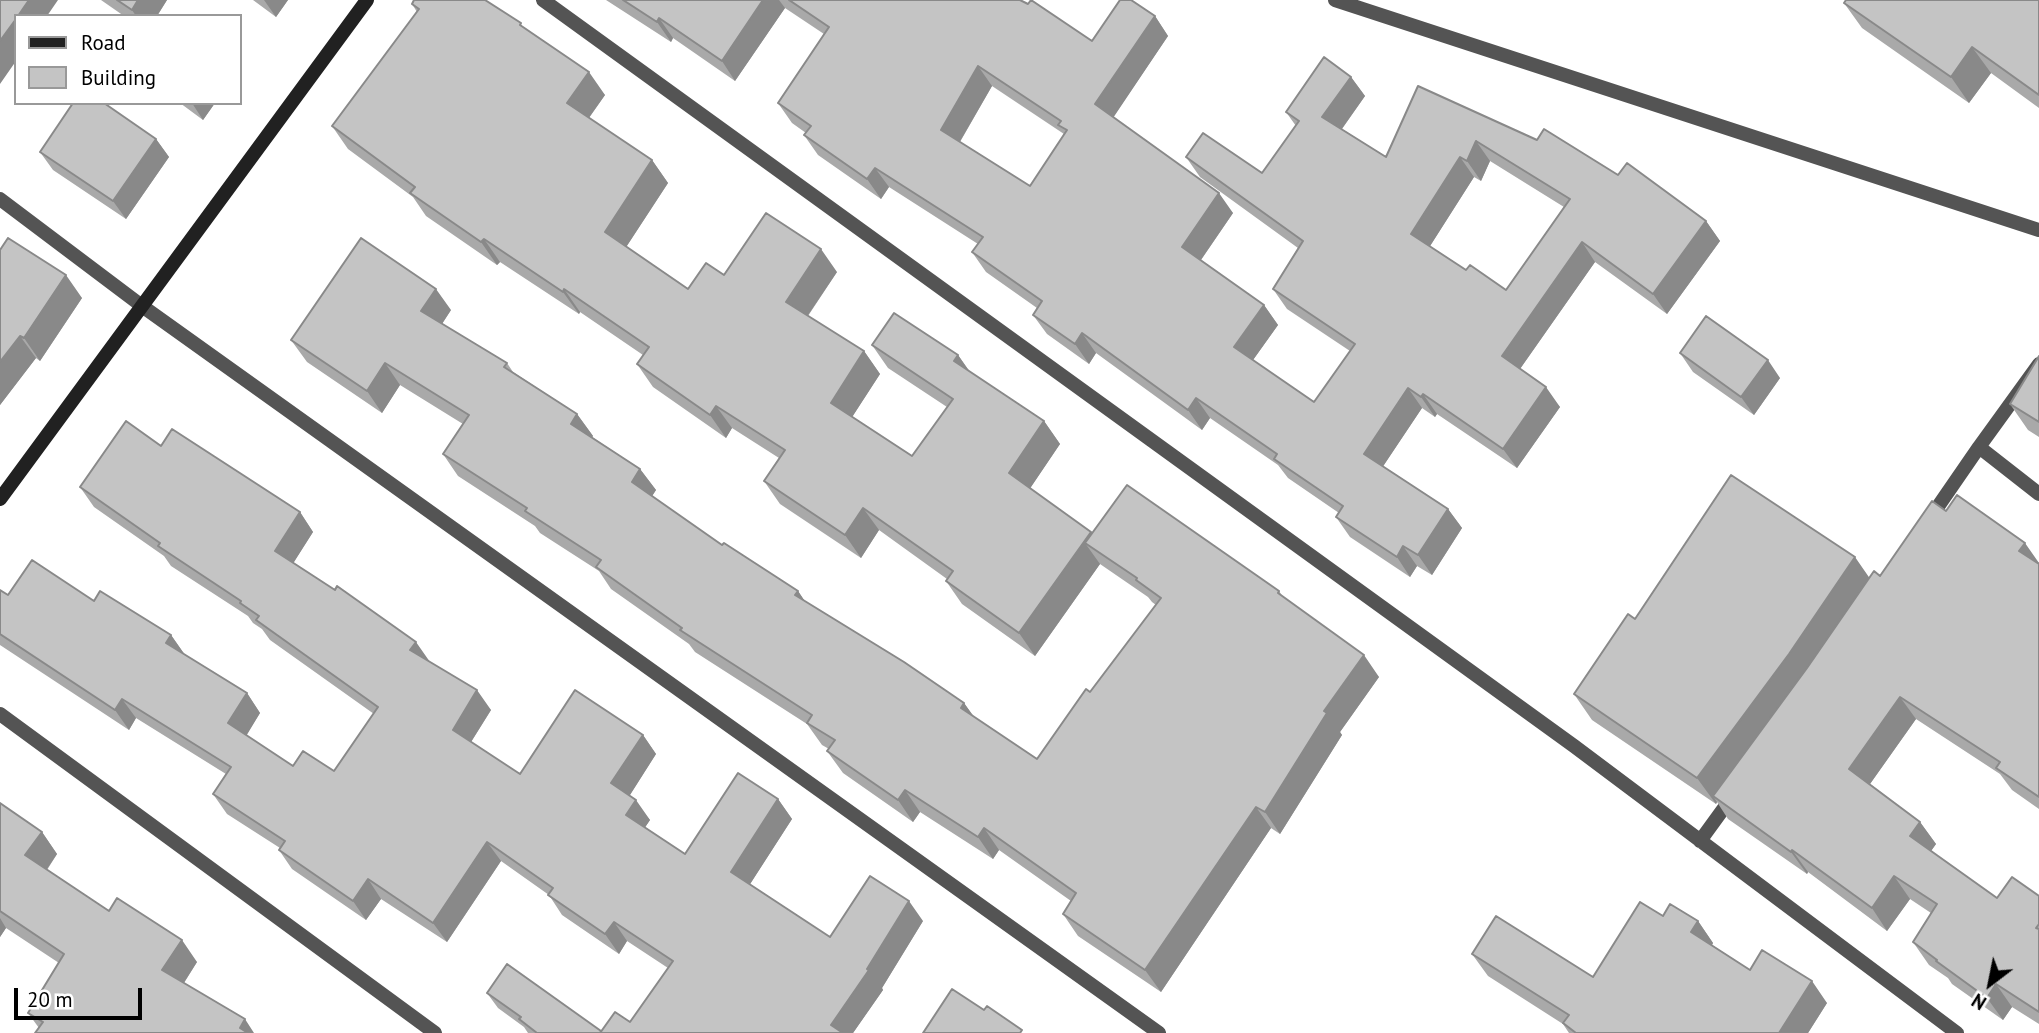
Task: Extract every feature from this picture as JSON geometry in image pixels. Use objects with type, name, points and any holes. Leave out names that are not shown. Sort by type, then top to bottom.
[{"type":"street","points":[[0,499],[367,0]]},
{"type":"street","points":[[542,0],[1552,729],[1957,1033]]},
{"type":"street","points":[[1335,0],[2039,230]]},
{"type":"street","points":[[0,199],[142,306],[1159,1033]]},
{"type":"street","points":[[1917,538],[2039,364]]},
{"type":"street","points":[[1979,447],[2039,494]]},
{"type":"street","points":[[0,714],[435,1033]]},
{"type":"street","points":[[1700,841],[1741,785]]},
{"type":"building","points":[[0,0],[29,0],[19,14],[14,14],[14,22],[0,41]]},
{"type":"building","points":[[117,0],[138,0],[132,10]]},
{"type":"building","points":[[414,0],[485,0],[589,72],[567,103],[652,160],[605,232],[688,289],[706,263],[724,275],[766,213],[821,249],[786,302],[864,351],[831,403],[912,456],[953,399],[872,345],[894,313],[958,355],[954,361],[1044,421],[1009,473],[1091,532],[1019,633],[946,581],[953,571],[863,508],[845,535],[764,481],[785,450],[716,406],[710,415],[637,364],[649,347],[484,239],[481,242],[410,193],[415,187],[332,126],[419,9],[412,4]]},
{"type":"building","points":[[623,0],[763,0],[722,61],[659,18],[657,22]]},
{"type":"building","points":[[789,0],[1020,0],[1028,4],[1031,0],[1092,41],[1120,0],[1131,0],[1155,16],[1095,104],[1219,193],[1182,247],[1264,305],[1234,347],[1314,402],[1355,344],[1273,289],[1303,241],[1186,157],[1203,133],[1262,173],[1299,121],[1286,112],[1324,57],[1351,77],[1322,117],[1386,157],[1418,86],[1537,140],[1544,129],[1618,175],[1627,163],[1706,221],[1653,294],[1582,242],[1502,356],[1546,387],[1503,449],[1423,394],[1421,397],[1408,388],[1364,454],[1448,509],[1418,555],[1403,546],[1397,557],[1336,517],[1343,506],[1274,459],[1277,454],[1196,398],[1188,410],[1082,333],[1075,344],[1033,315],[1042,301],[972,252],[983,237],[875,168],[867,179],[804,135],[811,126],[778,103],[829,27]],"holes":[[[978,66],[1061,121],[1058,125],[1067,130],[1030,186],[941,130]],[[1476,141],[1570,199],[1506,290],[1470,265],[1466,270],[1411,234],[1460,157],[1467,161]]]},
{"type":"building","points":[[1846,0],[2039,0],[2039,95],[1972,47],[1951,77],[1844,3]]},
{"type":"building","points":[[72,105],[107,105],[156,139],[113,201],[40,152]]},
{"type":"building","points":[[8,238],[66,275],[24,338],[20,336],[0,362],[0,250]]},
{"type":"building","points":[[361,238],[436,289],[421,311],[507,363],[504,367],[577,414],[571,424],[640,469],[632,482],[722,545],[724,543],[798,591],[795,595],[904,662],[964,703],[961,708],[1037,759],[1086,689],[1090,692],[1161,598],[1136,580],[1137,578],[1085,543],[1127,485],[1279,591],[1278,593],[1364,655],[1324,711],[1327,713],[1265,812],[1256,807],[1145,970],[1063,914],[1076,893],[984,828],[978,837],[905,790],[898,800],[827,751],[835,740],[807,723],[812,715],[680,630],[682,628],[596,567],[601,560],[443,454],[469,415],[385,363],[367,391],[291,340]]},
{"type":"building","points":[[1706,316],[1768,360],[1741,397],[1680,353]]},
{"type":"building","points":[[2039,356],[2039,422],[2010,404]]},
{"type":"building","points":[[126,421],[161,446],[172,429],[300,512],[275,551],[335,590],[337,586],[416,642],[410,650],[477,690],[453,730],[520,774],[575,690],[643,735],[611,783],[636,800],[626,815],[685,854],[738,773],[778,799],[731,872],[830,937],[870,876],[909,901],[867,969],[869,970],[831,1025],[843,1033],[600,1033],[615,1012],[630,1022],[673,961],[614,922],[605,934],[548,895],[553,888],[487,842],[433,923],[368,879],[353,901],[279,850],[285,841],[213,794],[231,767],[122,699],[115,710],[0,634],[0,590],[8,595],[32,560],[94,601],[100,591],[171,635],[166,643],[247,693],[228,723],[293,766],[303,751],[334,771],[378,707],[256,620],[259,616],[240,603],[241,601],[158,546],[160,543],[80,487]]},
{"type":"building","points":[[1731,475],[1855,557],[1789,654],[1697,778],[1574,694],[1628,614],[1635,619]]},
{"type":"building","points":[[1957,495],[2025,543],[2019,551],[2039,564],[2039,797],[1996,768],[2000,762],[1900,697],[1849,769],[1920,822],[1910,836],[1997,898],[2012,877],[2039,896],[2039,924],[2036,928],[2039,929],[2039,1012],[1996,984],[1987,998],[1913,942],[1937,904],[1894,876],[1872,908],[1713,796],[1874,571],[1880,576],[1932,501],[1946,511]]},
{"type":"building","points":[[0,803],[42,832],[25,855],[109,911],[117,898],[182,940],[162,970],[245,1019],[240,1028],[248,1033],[35,1033],[43,1022],[28,1013],[64,954],[0,911]]},
{"type":"building","points":[[1640,902],[1663,916],[1670,904],[1698,921],[1691,932],[1750,970],[1762,950],[1812,981],[1779,1033],[1576,1033],[1563,1023],[1569,1015],[1472,954],[1496,916],[1593,977]]},
{"type":"building","points":[[507,964],[601,1031],[600,1033],[537,1033],[519,1019],[521,1017],[487,993]]},
{"type":"building","points":[[952,989],[984,1010],[987,1006],[1022,1030],[1020,1033],[923,1033]]}]
